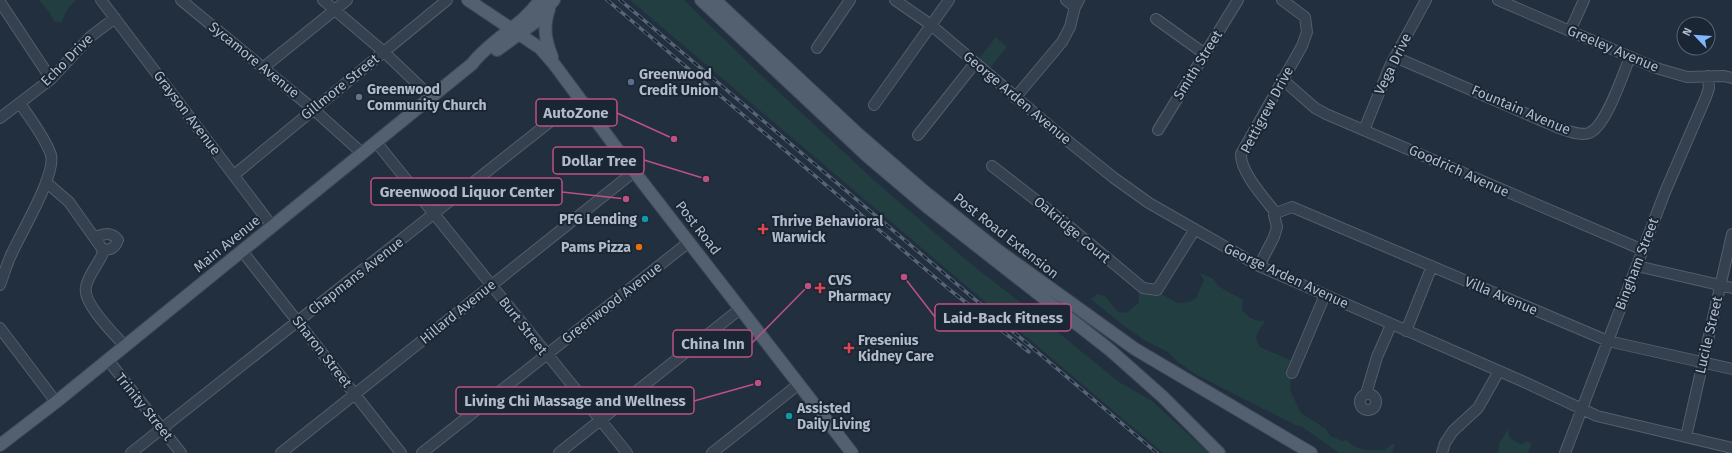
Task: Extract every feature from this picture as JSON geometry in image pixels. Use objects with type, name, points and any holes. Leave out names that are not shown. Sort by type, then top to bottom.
[{"type":"main road","name":"Post Road","points":[[468,0],[540,48],[554,64],[740,309],[852,453]]},
{"type":"main road","name":"Post Road Extension","points":[[701,0],[867,156],[926,206],[1110,350],[1163,397],[1220,453]]},
{"type":"main road","name":"Post Road Extension","points":[[715,0],[863,138],[925,192],[996,248],[1134,349],[1312,453]]},
{"type":"main road","name":"Main Avenue","points":[[0,446],[472,64],[483,61],[516,32],[534,23],[548,2]]},
{"type":"main road","points":[[548,2],[544,32],[554,64]]},
{"type":"street","name":"Grayson Avenue","points":[[101,0],[272,226]]},
{"type":"street","name":"Sycamore Avenue","points":[[181,0],[313,108],[362,153]]},
{"type":"street","points":[[323,0],[384,52],[431,97]]},
{"type":"street","points":[[264,67],[347,0]]},
{"type":"street","name":"Gillmore Street","points":[[234,175],[313,108],[447,0]]},
{"type":"street","points":[[817,48],[850,0]]},
{"type":"street","name":"George Arden Avenue","points":[[895,0],[931,25],[1015,98],[1114,178],[1149,203],[1259,266],[1499,371],[1597,416],[1732,448]]},
{"type":"street","points":[[874,105],[949,0]]},
{"type":"street","points":[[1015,98],[1062,42],[1070,27],[1077,3],[1066,0]]},
{"type":"street","name":"Smith Street","points":[[1158,130],[1238,0]]},
{"type":"street","name":"Pettigrew Drive","points":[[1276,213],[1260,194],[1241,160],[1241,154],[1282,78],[1302,46],[1307,32],[1304,17],[1282,0]]},
{"type":"street","name":"Vega Drive","points":[[1364,130],[1395,57],[1426,0]]},
{"type":"street","name":"Greeley Avenue","points":[[1498,0],[1678,76],[1724,76],[1732,78]]},
{"type":"street","points":[[1570,31],[1584,0]]},
{"type":"street","points":[[0,2],[3,13],[51,79]]},
{"type":"street","name":"Echo Drive","points":[[0,118],[51,79],[90,36],[115,18]]},
{"type":"street","points":[[1156,19],[1205,54]]},
{"type":"street","name":"Fountain Avenue","points":[[1395,57],[1577,134],[1590,133],[1597,128],[1604,118],[1630,57]]},
{"type":"street","points":[[918,135],[975,63]]},
{"type":"street","name":"Bingham Street","points":[[1565,453],[1665,192],[1706,97],[1709,88],[1708,76]]},
{"type":"street","name":"Goodrich Avenue","points":[[1282,78],[1315,108],[1643,250]]},
{"type":"street","name":"Chapmans Avenue","points":[[131,453],[580,98]]},
{"type":"street","points":[[0,285],[12,254],[46,182],[52,165],[51,155],[41,135],[20,103]]},
{"type":"street","name":"Burt Street","points":[[376,142],[435,213],[546,355],[627,453]]},
{"type":"street","name":"Oakridge Court","points":[[992,166],[1064,222],[1133,282],[1143,288],[1157,290],[1195,229]]},
{"type":"street","name":"Hillard Avenue","points":[[281,453],[635,171]]},
{"type":"street","points":[[46,182],[69,202],[95,237],[102,250],[100,260],[86,287],[85,294],[89,303],[125,346]]},
{"type":"street","name":"Villa Avenue","points":[[1276,213],[1292,207],[1608,341],[1732,369]]},
{"type":"street","points":[[1259,266],[1274,237],[1277,227],[1274,215],[1276,213]]},
{"type":"street","points":[[95,237],[108,234],[115,236],[118,240],[116,246],[110,250],[102,250]]},
{"type":"street","name":"Lucile Street","points":[[1686,437],[1732,234]]},
{"type":"street","name":"Greenwood Avenue","points":[[422,453],[689,242]]},
{"type":"street","name":"Sharon Street","points":[[242,251],[401,453]]},
{"type":"street","points":[[1406,331],[1432,266]]},
{"type":"street","points":[[1637,266],[1732,288]]},
{"type":"street","points":[[1292,373],[1325,295]]},
{"type":"street","points":[[559,453],[740,309]]},
{"type":"street","points":[[1366,394],[1377,356],[1391,325]]},
{"type":"street","points":[[0,328],[56,402]]},
{"type":"street","name":"Trinity Street","points":[[108,360],[181,453]]},
{"type":"street","points":[[1442,453],[1453,431],[1478,408],[1499,371]]},
{"type":"street","points":[[712,453],[799,384]]},
{"type":"green space","points":[[39,0],[76,0],[68,8],[61,23],[54,21],[50,13]]},
{"type":"green space","points":[[630,0],[684,0],[765,79],[876,182],[971,264],[1119,382],[1152,401],[1209,453],[1163,453]]},
{"type":"green space","points":[[996,37],[1007,47],[990,68],[979,58]]},
{"type":"green space","points":[[1200,273],[1214,279],[1218,286],[1243,300],[1242,310],[1249,317],[1255,320],[1265,321],[1256,337],[1260,347],[1295,362],[1296,369],[1290,382],[1291,392],[1301,413],[1326,429],[1330,436],[1342,441],[1347,440],[1355,447],[1369,450],[1385,450],[1392,444],[1395,444],[1392,453],[1339,453],[1301,426],[1297,426],[1195,374],[1178,362],[1168,352],[1144,340],[1124,326],[1091,299],[1097,294],[1105,296],[1118,312],[1127,313],[1139,302],[1139,286],[1154,290],[1178,303],[1190,302],[1196,298],[1204,280]]},
{"type":"green space","points":[[1508,429],[1510,437],[1514,441],[1522,444],[1528,441],[1532,444],[1528,453],[1498,453],[1499,444]]},
{"type":"railway","points":[[607,0],[950,290],[1029,352]]},
{"type":"railway","points":[[620,0],[1157,453]]},
{"type":"place","name":"Greenwood Credit Union","points":[[631,82]]},
{"type":"place","name":"Greenwood Community Church","points":[[359,97]]},
{"type":"place","name":"AutoZone","points":[[674,139]]},
{"type":"place","name":"Dollar Tree","points":[[706,179]]},
{"type":"place","name":"Greenwood Liquor Center","points":[[626,199]]},
{"type":"place","name":"PFG Lending","points":[[645,219]]},
{"type":"place","name":"Thrive Behavioral Warwick","points":[[763,229]]},
{"type":"place","name":"Pams Pizza","points":[[639,247]]},
{"type":"place","name":"Laid-Back Fitness","points":[[904,277]]},
{"type":"place","name":"China Inn","points":[[808,286]]},
{"type":"place","name":"CVS Pharmacy","points":[[820,288]]},
{"type":"place","name":"Fresenius Kidney Care","points":[[849,348]]},
{"type":"place","name":"Living Chi Massage and Wellness","points":[[758,383]]},
{"type":"place","name":"Assisted Daily Living","points":[[789,416]]}]
